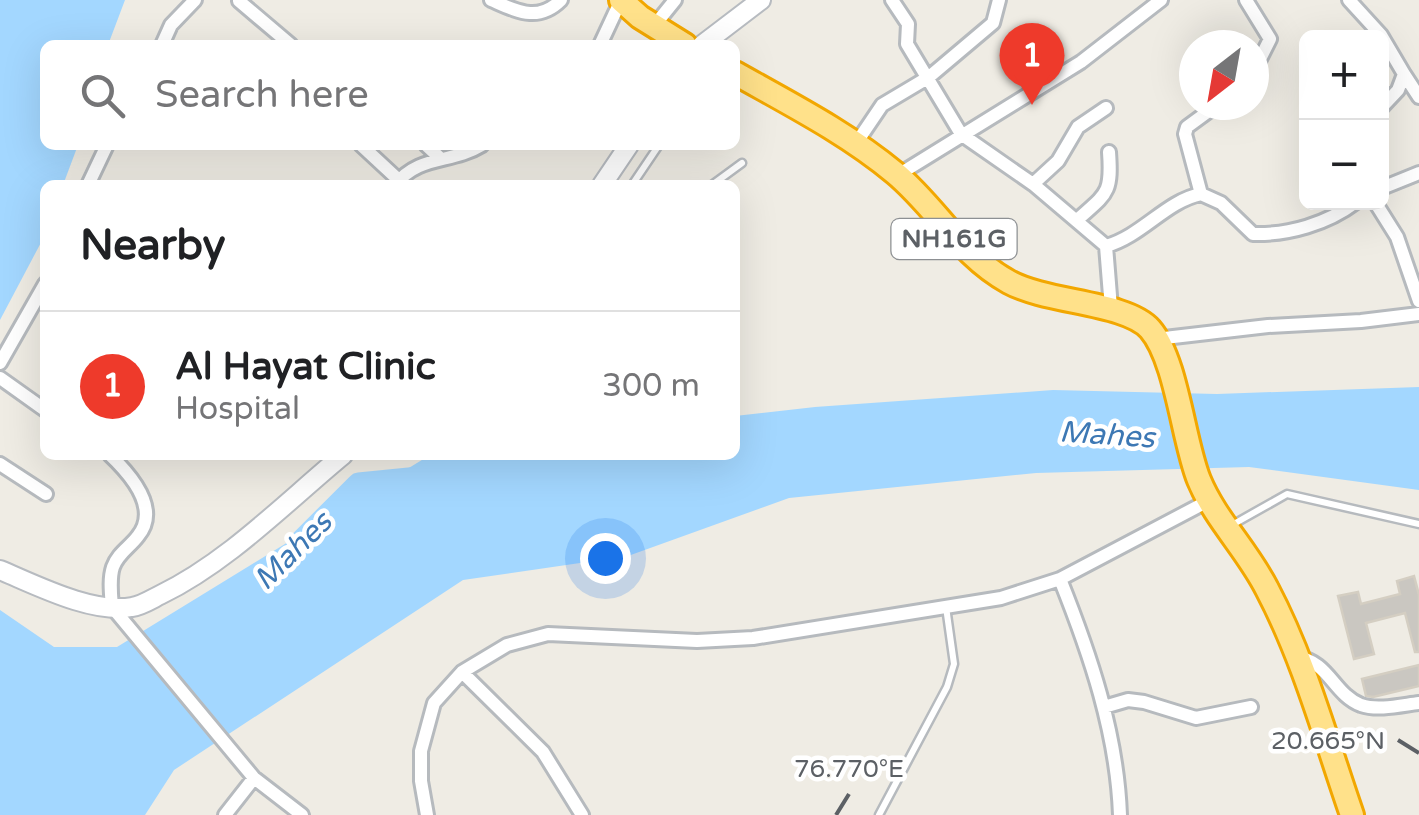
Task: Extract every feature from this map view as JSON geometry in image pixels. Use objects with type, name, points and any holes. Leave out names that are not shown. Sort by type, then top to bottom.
[{"type":"highway","points":[[621,0],[677,40]]},
{"type":"highway","name":"NH161G","points":[[740,76],[797,107],[898,175],[956,242],[995,274],[1056,300],[1111,308],[1139,320],[1156,339]]},
{"type":"highway","points":[[1156,339],[1205,490],[1267,588],[1296,656],[1352,815]]},
{"type":"street","points":[[164,40],[171,24],[195,0]]},
{"type":"street","points":[[240,0],[285,40]]},
{"type":"street","points":[[491,0],[534,15],[553,2]]},
{"type":"street","points":[[602,40],[621,0]]},
{"type":"street","points":[[654,26],[676,0]]},
{"type":"street","points":[[709,40],[761,0]]},
{"type":"street","points":[[892,0],[908,24],[907,44],[961,134],[1033,184],[1106,246],[1111,308]]},
{"type":"street","points":[[855,144],[882,105],[929,77],[992,23],[1000,0]]},
{"type":"street","points":[[898,175],[1081,62],[1161,0]]},
{"type":"street","points":[[1246,0],[1264,30]]},
{"type":"street","points":[[1348,0],[1381,35],[1419,97]]},
{"type":"street","points":[[1389,99],[1398,90],[1404,74]]},
{"type":"street","points":[[1033,184],[1058,161],[1078,126],[1106,108]]},
{"type":"street","points":[[1197,120],[1184,134],[1202,194]]},
{"type":"street","points":[[90,180],[105,150]]},
{"type":"street","points":[[366,150],[396,180]]},
{"type":"street","points":[[431,150],[440,158]]},
{"type":"street","points":[[401,180],[408,170],[474,150]]},
{"type":"street","points":[[605,180],[625,150]]},
{"type":"street","points":[[1077,220],[1108,190],[1109,152]]},
{"type":"street","points":[[1389,185],[1419,172]]},
{"type":"street","points":[[1106,246],[1132,236],[1180,202],[1202,194],[1221,203],[1253,234],[1283,235],[1346,210]]},
{"type":"street","points":[[1380,210],[1397,237],[1419,301]]},
{"type":"street","points":[[0,362],[40,293]]},
{"type":"street","points":[[1156,339],[1419,314]]},
{"type":"street","points":[[0,378],[40,406]]},
{"type":"street","points":[[115,460],[129,474],[148,510],[146,525],[119,555],[112,570],[112,606],[254,778],[302,815]]},
{"type":"street","points":[[0,570],[60,596],[134,607],[178,586],[237,544],[337,460]]},
{"type":"street","points":[[0,464],[46,494]]},
{"type":"street","points":[[427,815],[421,766],[434,704],[462,672],[507,645],[548,634],[697,641],[753,638],[1000,598],[1060,578],[1205,490]]},
{"type":"street","points":[[1060,578],[1104,707],[1120,815]]},
{"type":"street","points":[[1296,656],[1318,664],[1345,694],[1362,705],[1372,708],[1419,703]]},
{"type":"street","points":[[462,672],[543,752],[581,815]]},
{"type":"street","points":[[1104,707],[1128,700],[1196,718],[1252,706]]},
{"type":"street","points":[[225,815],[254,778]]},
{"type":"lane","points":[[635,180],[656,150]]},
{"type":"lane","points":[[719,180],[742,163]]},
{"type":"lane","points":[[1228,527],[1287,494],[1419,524]]},
{"type":"lane","points":[[879,815],[947,687],[954,664],[946,607]]},
{"type":"water","points":[[0,0],[125,0],[110,40],[40,40],[40,150],[76,150],[65,180],[40,180],[40,244],[0,320]]},
{"type":"water","points":[[1419,387],[1419,490],[1249,467],[1036,473],[789,498],[628,556],[463,580],[174,770],[145,815],[0,815],[0,610],[54,647],[117,647],[422,460],[740,460],[740,415],[1053,390],[1217,394]]},
{"type":"building","points":[[1414,576],[1419,595],[1419,652],[1415,652],[1405,613],[1366,623],[1374,654],[1354,659],[1338,596],[1358,592],[1361,604],[1400,594],[1397,581]]},
{"type":"building","points":[[1419,665],[1419,686],[1366,696],[1362,679]]},
{"type":"waterway","name":"Mahes","points":[[303,541],[359,485],[419,479]]},
{"type":"place","name":"Al Hayat Clinic","points":[[1032,105]]}]
